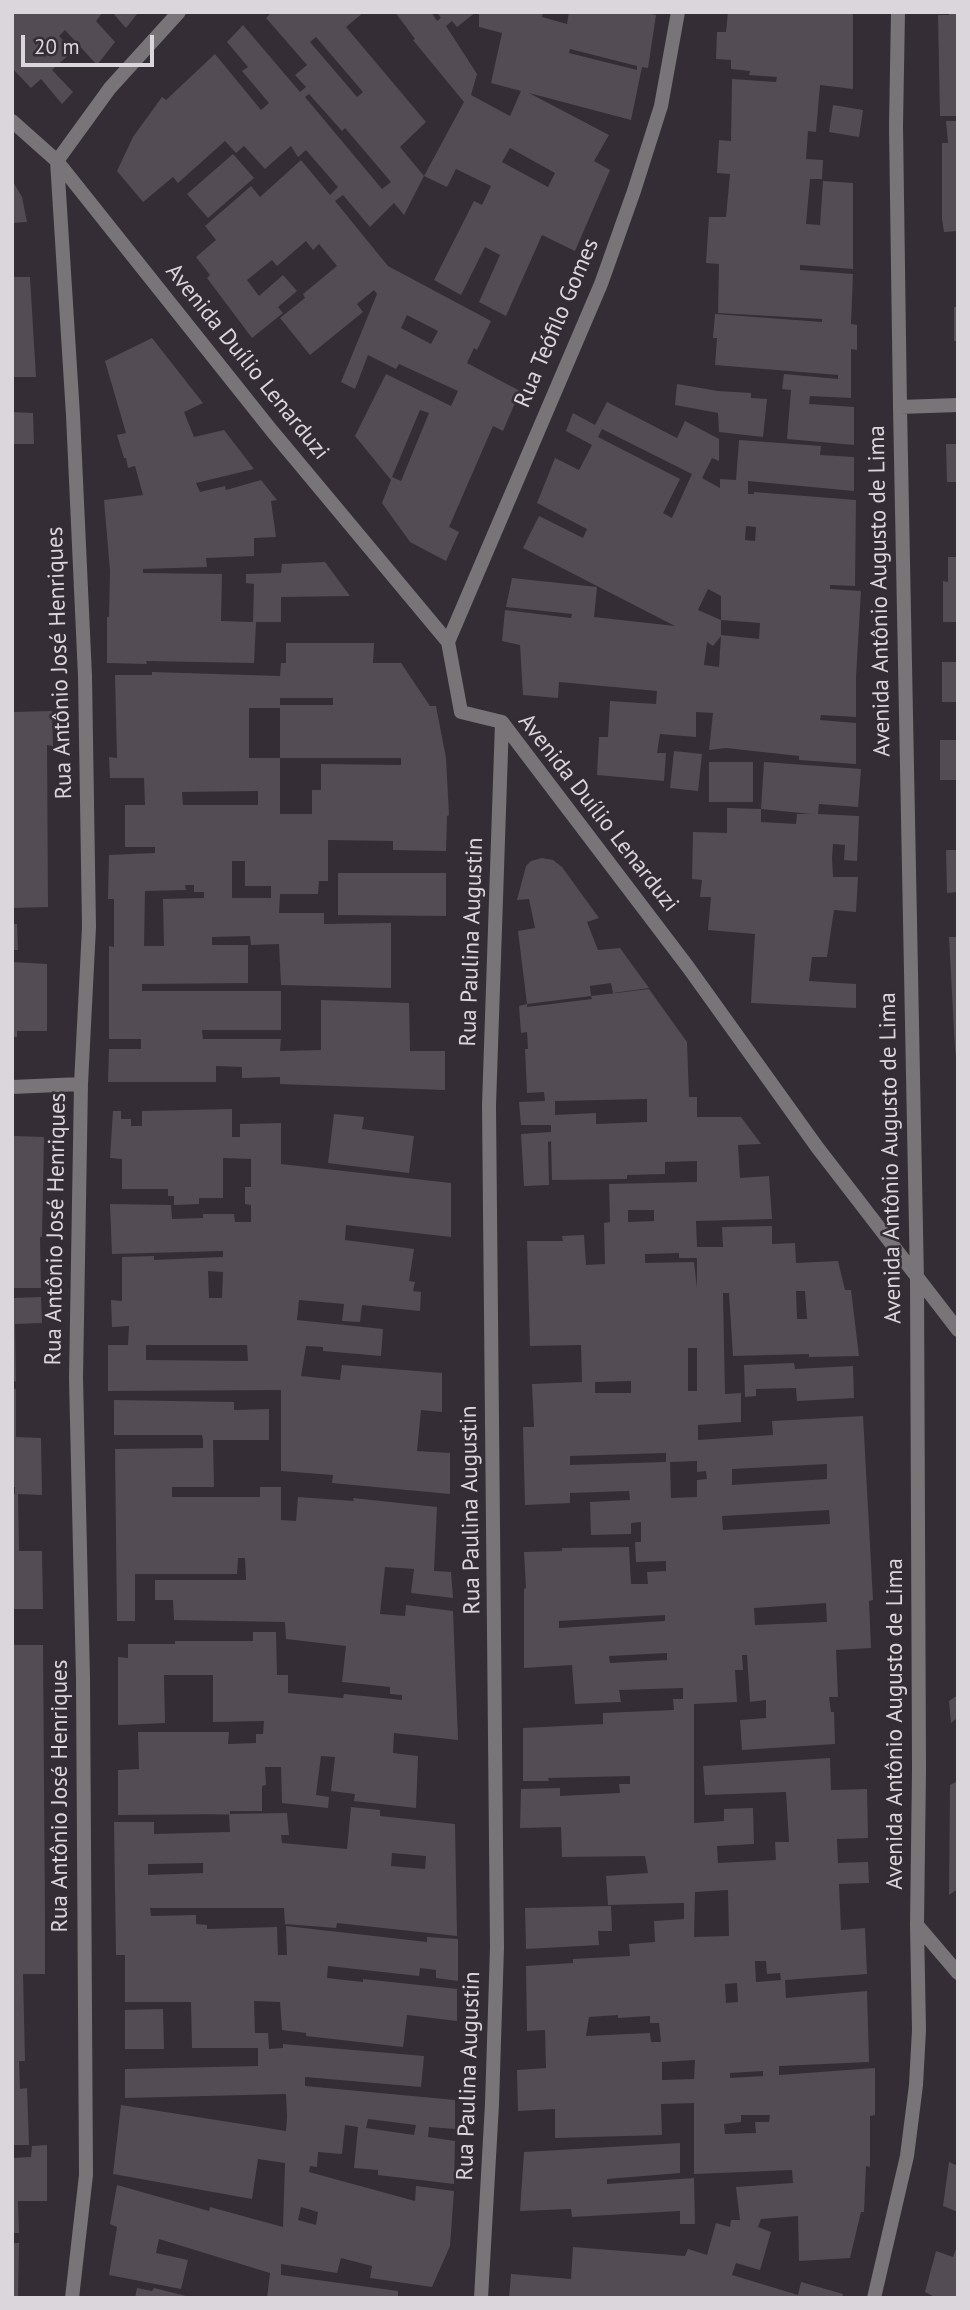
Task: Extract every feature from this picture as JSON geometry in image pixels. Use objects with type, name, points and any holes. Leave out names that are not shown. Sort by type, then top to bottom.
[{"type":"street","points":[[57,161],[110,89],[179,12]]},
{"type":"street","name":"Rua Teófilo Gomes","points":[[448,642],[601,284],[661,106],[678,12]]},
{"type":"street","name":"Avenida Antônio Augusto de Lima","points":[[874,2298],[907,2156],[916,2085],[919,2030],[917,1280],[900,407],[898,12]]},
{"type":"street","name":"Avenida Duílio Lenarduzi","points":[[12,121],[57,161],[272,431],[448,642],[461,712],[502,722],[688,967],[817,1147],[958,1330]]},
{"type":"street","name":"Rua Antônio José Henriques","points":[[57,161],[73,415],[85,676],[89,928],[82,1084],[76,1378],[83,1678],[86,2175],[72,2298]]},
{"type":"street","points":[[900,407],[958,405]]},
{"type":"street","name":"Rua Paulina Augustin","points":[[481,2298],[492,2104],[497,1947],[489,1105],[502,722]]},
{"type":"street","points":[[12,1087],[82,1084]]},
{"type":"street","points":[[917,1925],[958,1973]]},
{"type":"building","points":[[12,12],[103,12],[96,21],[115,42],[97,65],[65,30],[59,36],[73,51],[52,70],[73,92],[62,104],[41,79],[31,88],[12,68]]},
{"type":"building","points":[[112,12],[136,12],[137,14],[126,28]]},
{"type":"building","points":[[272,12],[364,12],[346,27],[426,122],[400,147],[424,176],[404,215],[394,203],[370,227],[343,195],[335,201],[388,266],[491,321],[477,350],[474,348],[467,363],[520,391],[503,431],[493,426],[449,527],[459,532],[446,561],[410,542],[382,503],[391,480],[355,436],[386,374],[451,406],[458,391],[399,364],[396,369],[368,355],[355,389],[341,382],[377,294],[374,290],[357,304],[363,312],[310,355],[280,318],[305,298],[303,294],[337,266],[319,244],[313,250],[306,241],[277,266],[272,260],[247,280],[259,296],[283,275],[297,291],[278,307],[283,313],[252,338],[207,278],[210,275],[196,257],[216,240],[205,226],[251,186],[260,197],[301,160],[330,195],[338,187],[306,150],[298,157],[291,146],[265,169],[244,146],[236,153],[225,141],[178,183],[173,177],[143,202],[117,171],[133,137],[162,97],[166,100],[215,54],[261,110],[269,103],[242,71],[248,67],[227,42],[243,25],[300,92],[306,87],[295,75],[307,65],[266,18]],"holes":[[[316,37],[363,92],[357,97],[310,42]],[[309,94],[342,131],[345,128],[391,182],[382,189],[305,97]],[[407,315],[438,331],[431,344],[401,328]],[[420,410],[429,413],[401,481],[392,477]]]},
{"type":"building","points":[[395,12],[431,12],[437,21],[441,18],[437,12],[476,12],[457,27],[452,21],[446,26],[477,74],[471,95],[510,116],[521,91],[491,83],[502,33],[479,27],[479,12],[543,12],[542,17],[567,24],[569,12],[652,12],[651,14],[656,15],[648,68],[642,67],[631,120],[529,93],[609,135],[594,161],[610,170],[575,251],[542,235],[506,316],[479,302],[500,255],[485,247],[461,295],[434,280],[474,201],[482,205],[491,186],[456,169],[447,187],[424,176],[464,102],[413,40],[415,39]],"holes":[[[570,49],[637,66],[637,70],[569,53]],[[510,148],[555,173],[548,187],[502,162]]]},
{"type":"building","points":[[728,12],[853,12],[853,89],[820,85],[816,132],[808,131],[806,159],[823,160],[822,179],[810,179],[806,224],[820,225],[823,181],[853,183],[853,269],[800,265],[800,270],[853,274],[851,324],[857,325],[857,350],[851,349],[851,398],[810,396],[809,404],[854,407],[854,445],[787,439],[791,390],[782,389],[784,374],[838,379],[838,375],[715,365],[715,314],[822,322],[822,319],[718,313],[719,264],[706,263],[709,217],[726,217],[730,174],[717,173],[719,140],[731,141],[732,79],[776,82],[777,77],[749,75],[750,71],[731,69],[731,60],[716,59],[717,32],[726,32]]},
{"type":"building","points":[[949,12],[958,12],[958,116],[940,116],[938,15],[949,15]]},
{"type":"building","points":[[833,105],[863,110],[859,137],[829,132]]},
{"type":"building","points":[[946,121],[958,121],[958,231],[944,232],[942,143],[948,143]]},
{"type":"building","points":[[233,154],[254,178],[208,218],[187,194]]},
{"type":"building","points":[[12,180],[22,197],[27,222],[12,223]]},
{"type":"building","points":[[12,277],[30,277],[36,377],[12,377]]},
{"type":"building","points":[[954,307],[958,307],[958,341],[954,341]]},
{"type":"building","points":[[152,338],[203,403],[184,412],[194,437],[224,430],[254,469],[196,483],[200,492],[225,486],[226,490],[261,480],[277,500],[271,501],[276,537],[254,538],[254,556],[206,558],[207,567],[143,569],[143,573],[222,574],[221,621],[253,622],[254,584],[246,583],[246,574],[281,573],[282,564],[325,562],[350,596],[281,597],[281,622],[256,622],[254,663],[107,663],[110,571],[104,500],[143,495],[135,466],[128,468],[117,435],[126,433],[105,361]]},
{"type":"building","points":[[677,384],[751,393],[751,398],[767,399],[763,437],[719,432],[718,413],[675,405]]},
{"type":"building","points":[[607,402],[677,438],[685,421],[719,439],[719,461],[712,458],[702,478],[720,488],[720,479],[736,480],[739,440],[821,446],[820,455],[854,457],[854,491],[748,481],[748,494],[754,492],[856,500],[855,586],[830,585],[830,589],[861,591],[856,717],[821,715],[820,720],[856,723],[856,764],[799,760],[799,756],[726,748],[709,750],[713,713],[696,712],[696,737],[660,734],[657,753],[666,753],[664,781],[597,775],[599,737],[608,737],[610,701],[656,704],[657,691],[559,682],[558,698],[523,695],[520,645],[502,641],[505,610],[571,618],[572,614],[506,607],[512,578],[597,587],[594,617],[675,626],[523,548],[539,516],[583,538],[587,529],[537,503],[555,458],[579,470],[592,445],[566,431],[573,413],[595,425]],"holes":[[[602,429],[692,474],[672,518],[663,513],[680,479],[598,437]],[[746,526],[756,527],[755,541],[745,540]],[[708,589],[721,596],[721,620],[698,610]],[[721,620],[760,623],[759,639],[721,635]],[[721,636],[719,667],[704,665],[707,642],[713,646]]]},
{"type":"building","points":[[12,412],[33,413],[34,444],[12,444]]},
{"type":"building","points":[[946,444],[958,444],[958,482],[947,482]]},
{"type":"building","points":[[948,557],[958,557],[958,622],[943,622],[943,581],[948,582]]},
{"type":"building","points":[[286,643],[374,643],[373,663],[401,663],[430,706],[436,706],[446,758],[449,815],[446,851],[393,850],[393,841],[328,840],[328,881],[319,881],[318,894],[280,894],[279,913],[324,913],[324,924],[391,923],[391,988],[281,985],[279,944],[251,945],[250,936],[212,937],[212,945],[248,945],[248,983],[142,984],[142,991],[281,991],[281,1030],[202,1030],[203,1039],[281,1039],[280,1051],[321,1050],[321,1000],[409,1003],[410,1051],[445,1051],[445,1090],[280,1084],[280,1077],[242,1078],[242,1067],[216,1066],[216,1082],[108,1082],[109,1049],[141,1049],[141,1039],[109,1039],[109,946],[114,947],[114,899],[108,899],[109,855],[155,853],[155,847],[125,847],[125,805],[145,805],[144,778],[110,778],[109,757],[117,758],[115,675],[152,675],[152,672],[280,676],[281,663],[286,663]],"holes":[[[280,698],[333,698],[333,705],[280,705]],[[249,708],[280,708],[280,758],[249,758]],[[280,758],[401,758],[401,765],[321,764],[321,790],[312,790],[312,814],[280,814]],[[258,791],[258,805],[183,805],[182,792]],[[232,861],[245,861],[245,886],[271,886],[271,898],[232,898]],[[185,885],[194,885],[194,892],[204,892],[204,898],[163,899],[164,946],[144,946],[145,891],[186,890]]]},
{"type":"building","points":[[942,662],[958,662],[958,702],[942,702]]},
{"type":"building","points":[[52,711],[53,746],[47,745],[48,907],[12,908],[12,712]]},
{"type":"building","points":[[940,740],[958,740],[958,780],[940,780]]},
{"type":"building","points":[[674,751],[702,754],[698,791],[670,788]]},
{"type":"building","points":[[709,762],[753,762],[753,802],[709,802]]},
{"type":"building","points":[[764,762],[861,769],[858,807],[819,804],[818,814],[859,816],[857,861],[844,860],[845,845],[833,844],[832,858],[833,877],[858,877],[856,912],[834,910],[827,957],[812,957],[809,981],[856,984],[856,1008],[751,1003],[755,934],[708,930],[711,897],[700,897],[702,880],[692,879],[693,832],[727,833],[727,808],[761,809]],"holes":[[[761,809],[811,814],[797,814],[796,824],[761,822]]]},
{"type":"building","points":[[946,850],[958,850],[958,892],[947,893]]},
{"type":"building","points":[[542,858],[553,860],[562,867],[599,918],[587,922],[598,950],[620,948],[649,988],[613,993],[611,983],[590,986],[591,996],[527,1004],[518,931],[535,928],[529,899],[517,900],[526,866],[531,861]]},
{"type":"building","points":[[338,873],[446,873],[446,916],[338,915]]},
{"type":"building","points":[[12,924],[17,924],[18,950],[12,950]]},
{"type":"building","points":[[949,937],[958,937],[956,1056],[955,1049]]},
{"type":"building","points":[[12,962],[47,964],[47,1031],[17,1031],[17,1037],[12,1037]]},
{"type":"building","points":[[649,989],[687,1042],[689,1097],[697,1097],[697,1117],[741,1117],[761,1144],[738,1145],[740,1178],[769,1176],[772,1219],[696,1221],[697,1247],[723,1247],[722,1227],[772,1226],[772,1244],[795,1243],[796,1263],[838,1261],[845,1290],[851,1290],[859,1356],[733,1356],[729,1293],[723,1293],[725,1394],[741,1393],[741,1422],[698,1425],[698,1440],[773,1435],[772,1421],[863,1416],[873,1600],[869,1601],[871,1648],[836,1650],[838,1697],[829,1697],[831,1712],[834,1712],[835,1744],[742,1750],[740,1720],[766,1718],[766,1700],[750,1702],[747,1655],[742,1655],[743,1670],[735,1670],[737,1702],[694,1704],[694,1823],[724,1821],[724,1809],[753,1808],[754,1844],[717,1846],[718,1863],[776,1860],[775,1842],[789,1842],[786,1792],[705,1795],[703,1766],[830,1758],[831,1790],[867,1789],[868,1838],[837,1839],[838,1863],[868,1862],[869,1883],[839,1884],[841,1930],[865,1928],[867,1974],[785,1980],[786,1998],[867,1991],[869,2062],[779,2066],[779,2075],[875,2068],[875,2115],[870,2116],[870,2167],[866,2166],[864,2212],[861,2212],[850,2258],[799,2261],[798,2216],[761,2219],[758,2227],[771,2232],[760,2270],[736,2263],[732,2275],[798,2295],[801,2282],[843,2294],[842,2298],[509,2298],[511,2274],[571,2279],[573,2247],[685,2256],[688,2249],[707,2255],[716,2223],[730,2227],[731,2220],[740,2220],[736,2187],[793,2183],[792,2170],[694,2174],[694,2103],[661,2104],[662,2135],[555,2138],[555,2109],[518,2111],[517,2070],[546,2068],[545,2030],[527,2031],[526,1966],[573,1963],[573,1959],[630,1956],[629,1944],[655,1942],[654,1921],[684,1919],[684,1903],[608,1905],[606,1876],[648,1873],[645,1856],[562,1857],[561,1827],[520,1828],[521,1789],[560,1788],[560,1796],[620,1793],[619,1784],[630,1784],[630,1776],[523,1781],[523,1728],[603,1724],[603,1713],[674,1710],[673,1699],[683,1699],[683,1688],[619,1690],[621,1702],[575,1704],[572,1665],[524,1668],[524,1552],[562,1551],[562,1548],[629,1547],[631,1584],[648,1584],[647,1572],[666,1571],[666,1561],[636,1562],[635,1542],[641,1542],[641,1522],[631,1523],[631,1534],[591,1535],[590,1502],[630,1500],[629,1491],[570,1493],[570,1503],[525,1505],[523,1427],[534,1427],[532,1384],[582,1382],[581,1345],[530,1346],[527,1241],[563,1241],[562,1236],[584,1235],[586,1265],[605,1264],[604,1223],[610,1222],[609,1184],[697,1182],[697,1161],[665,1162],[665,1174],[627,1175],[627,1179],[552,1180],[551,1141],[548,1142],[549,1185],[524,1186],[521,1134],[551,1132],[551,1125],[521,1125],[519,1102],[545,1101],[544,1092],[527,1093],[527,1032],[521,1033],[519,1006],[592,999],[591,996]],"holes":[[[647,1099],[647,1122],[596,1124],[596,1113],[555,1115],[555,1101]],[[628,1210],[654,1210],[654,1221],[628,1222]],[[679,1253],[679,1258],[697,1258],[697,1288],[694,1262],[645,1263],[645,1254]],[[796,1291],[805,1291],[807,1319],[797,1319]],[[688,1348],[697,1348],[697,1391],[688,1391]],[[631,1381],[631,1393],[595,1393],[595,1382]],[[666,1453],[666,1462],[570,1465],[570,1456]],[[697,1461],[697,1472],[706,1471],[707,1479],[697,1480],[697,1497],[671,1498],[670,1462]],[[827,1464],[827,1479],[732,1485],[732,1469]],[[829,1510],[830,1524],[723,1530],[722,1516]],[[826,1603],[827,1622],[755,1625],[754,1608]],[[665,1615],[665,1621],[559,1628],[559,1621]],[[667,1653],[667,1660],[610,1663],[609,1656]],[[728,1890],[729,1936],[694,1937],[695,1892]],[[755,1961],[766,1961],[767,1974],[780,1973],[781,1980],[756,1982]],[[737,1983],[738,2002],[726,2003],[725,1984]],[[650,2016],[650,2023],[659,2023],[661,2042],[651,2042],[650,2033],[586,2036],[589,2017]],[[695,2060],[694,2079],[662,2080],[662,2062]],[[763,2071],[763,2076],[730,2078],[730,2073]],[[741,2115],[770,2115],[769,2122],[755,2122],[756,2133],[725,2134],[724,2124],[741,2122]]]},
{"type":"building","points":[[232,1109],[232,1137],[240,1137],[240,1124],[281,1123],[281,1164],[451,1183],[451,1237],[346,1225],[345,1240],[414,1249],[409,1281],[415,1282],[413,1291],[421,1292],[420,1311],[362,1305],[360,1322],[342,1321],[344,1304],[299,1300],[297,1320],[383,1329],[381,1356],[323,1351],[323,1347],[306,1346],[301,1376],[340,1380],[342,1365],[442,1373],[442,1412],[421,1410],[417,1451],[450,1453],[450,1494],[332,1483],[333,1475],[281,1471],[281,1390],[108,1391],[108,1345],[128,1345],[129,1326],[112,1327],[111,1300],[122,1301],[122,1257],[154,1256],[154,1260],[223,1257],[223,1251],[112,1254],[110,1204],[171,1205],[172,1219],[203,1218],[203,1214],[234,1214],[235,1222],[251,1222],[251,1205],[245,1204],[245,1187],[251,1187],[251,1159],[223,1158],[223,1198],[199,1198],[199,1204],[174,1205],[174,1196],[168,1196],[168,1189],[122,1189],[122,1159],[110,1158],[113,1111],[121,1111],[121,1119],[131,1119],[131,1126],[142,1126],[142,1111]],"holes":[[[208,1271],[223,1272],[222,1298],[209,1298]],[[146,1345],[247,1345],[248,1361],[146,1360]]]},
{"type":"building","points":[[334,1114],[364,1117],[362,1129],[414,1136],[409,1173],[328,1163]]},
{"type":"building","points":[[12,1136],[44,1137],[41,1288],[12,1288]]},
{"type":"building","points":[[41,1297],[42,1323],[15,1324],[16,1381],[12,1382],[12,1298]]},
{"type":"building","points":[[794,1363],[795,1369],[853,1366],[854,1398],[797,1401],[796,1388],[756,1389],[756,1396],[745,1397],[744,1365]]},
{"type":"building","points":[[12,1389],[16,1389],[16,1437],[41,1438],[42,1495],[18,1494],[19,1551],[42,1551],[43,1609],[12,1609],[12,1494],[15,1494],[15,1487],[12,1487]]},
{"type":"building","points":[[114,1400],[234,1402],[234,1410],[269,1409],[269,1440],[213,1440],[214,1487],[172,1487],[172,1497],[260,1497],[260,1487],[281,1487],[281,1520],[296,1521],[298,1497],[354,1501],[353,1498],[437,1507],[434,1571],[451,1572],[453,1598],[411,1593],[414,1569],[385,1567],[380,1614],[405,1616],[406,1605],[453,1611],[458,1740],[394,1733],[393,1753],[418,1756],[416,1808],[354,1801],[355,1794],[331,1791],[335,1757],[321,1756],[316,1795],[329,1797],[328,1808],[282,1803],[281,1767],[265,1767],[266,1785],[262,1786],[262,1811],[230,1811],[230,1814],[118,1815],[118,1770],[139,1769],[138,1732],[229,1732],[228,1744],[256,1743],[256,1734],[263,1734],[264,1721],[213,1722],[213,1675],[164,1675],[165,1723],[118,1725],[118,1657],[128,1658],[128,1644],[253,1641],[253,1632],[276,1632],[277,1675],[288,1675],[288,1693],[343,1698],[344,1694],[402,1700],[402,1695],[390,1694],[390,1687],[342,1682],[346,1646],[286,1639],[285,1622],[174,1620],[173,1600],[155,1600],[155,1580],[246,1580],[245,1558],[238,1558],[237,1574],[135,1574],[135,1621],[117,1621],[115,1449],[203,1448],[203,1440],[202,1435],[114,1435]]},
{"type":"building","points":[[12,1645],[43,1645],[45,1974],[23,1974],[25,2061],[19,2061],[20,2089],[27,2088],[29,2145],[12,2145]]},
{"type":"building","points":[[958,1695],[958,1721],[956,1719],[951,1723],[949,1701]]},
{"type":"building","points":[[958,1781],[958,1889],[949,1895],[950,1785]]},
{"type":"building","points":[[351,1807],[380,1810],[380,1816],[455,1824],[457,1936],[337,1923],[336,1928],[285,1924],[284,1908],[150,1908],[151,1916],[196,1915],[196,1924],[207,1925],[207,1929],[277,1927],[278,1955],[287,1955],[286,1926],[427,1942],[427,1937],[458,1939],[458,1981],[436,1978],[436,1970],[420,1968],[419,1976],[328,1966],[327,1978],[457,1989],[457,2021],[407,2015],[403,2047],[306,2036],[306,2033],[282,2030],[280,2002],[254,2001],[255,2033],[268,2033],[269,2049],[283,2048],[283,2044],[424,2056],[421,2087],[305,2077],[305,2086],[455,2100],[455,2129],[429,2127],[428,2137],[455,2141],[454,2184],[378,2175],[378,2170],[354,2168],[358,2127],[345,2125],[342,2154],[318,2152],[317,2167],[310,2166],[309,2172],[415,2201],[416,2186],[454,2191],[450,2246],[432,2287],[370,2278],[372,2266],[341,2258],[337,2273],[281,2264],[281,2275],[398,2291],[398,2298],[267,2298],[270,2273],[159,2239],[156,2253],[188,2260],[181,2289],[109,2275],[117,2227],[110,2224],[117,2185],[209,2211],[210,2207],[283,2227],[285,2163],[258,2159],[252,2199],[113,2174],[121,2105],[286,2131],[287,2117],[286,2094],[125,2098],[125,2069],[258,2066],[258,2048],[192,2048],[191,2002],[125,2002],[125,1955],[116,1955],[114,1822],[154,1822],[154,1834],[230,1832],[229,1814],[287,1813],[289,1835],[281,1835],[282,1843],[347,1849]],"holes":[[[392,1853],[426,1856],[425,1869],[391,1866]],[[203,1863],[203,1873],[148,1875],[148,1864]],[[368,2119],[416,2125],[414,2135],[366,2128]],[[301,2207],[318,2212],[316,2225],[298,2220]]]},
{"type":"building","points":[[611,1906],[612,1931],[598,1931],[599,1945],[526,1949],[525,1908]]},
{"type":"building","points":[[163,2009],[164,2049],[125,2049],[125,2010]]},
{"type":"building","points":[[680,2143],[680,2173],[607,2179],[607,2184],[694,2178],[695,2224],[680,2224],[680,2211],[572,2217],[571,2209],[520,2211],[524,2152]]},
{"type":"building","points":[[47,2145],[47,2201],[18,2201],[19,2233],[12,2233],[12,2158],[31,2157],[32,2146]]},
{"type":"building","points":[[949,2162],[958,2166],[958,2212],[943,2206]]},
{"type":"building","points":[[12,2243],[19,2243],[18,2298],[12,2298]]},
{"type":"building","points":[[958,2244],[958,2298],[937,2298],[925,2292],[936,2251],[953,2257]]},
{"type":"building","points":[[137,2288],[152,2291],[154,2288],[194,2298],[135,2298]]}]
